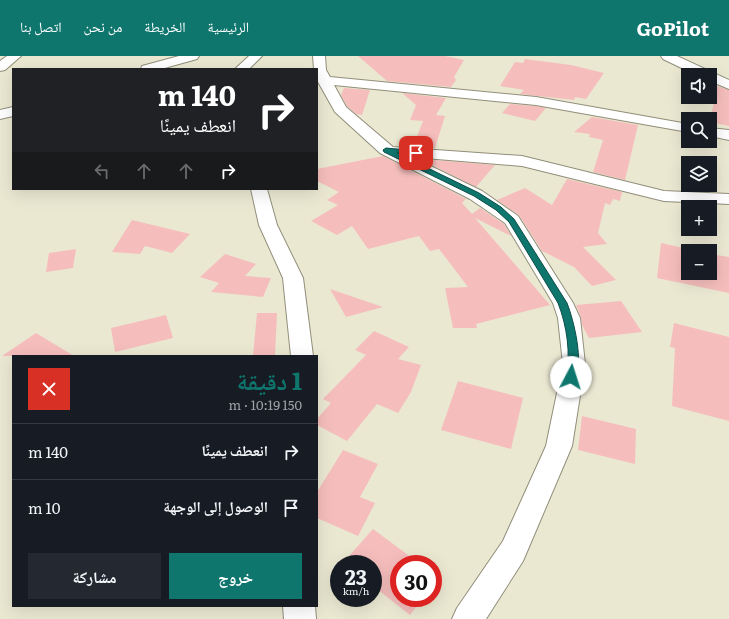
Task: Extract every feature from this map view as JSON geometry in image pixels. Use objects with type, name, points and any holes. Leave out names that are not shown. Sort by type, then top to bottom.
[{"type":"street","points":[[0,67],[16,56]]},
{"type":"street","points":[[151,68],[193,56]]},
{"type":"street","points":[[242,68],[256,56]]},
{"type":"street","points":[[319,56],[320,70],[340,109],[386,150],[476,195],[512,220],[563,303],[569,318],[574,364],[559,446],[513,551],[468,619]]},
{"type":"street","points":[[667,56],[692,68]]},
{"type":"street","points":[[717,79],[729,85]]},
{"type":"street","points":[[324,80],[536,101],[681,127]]},
{"type":"street","points":[[0,115],[12,111]]},
{"type":"street","points":[[717,133],[729,135]]},
{"type":"street","points":[[386,150],[522,161],[664,196],[729,199]]},
{"type":"street","points":[[259,190],[268,225],[293,278],[302,355]]},
{"type":"street","points":[[299,607],[300,619]]},
{"type":"building","points":[[358,56],[445,56],[464,60],[454,77],[456,80],[451,87],[387,81]]},
{"type":"building","points":[[525,59],[571,65],[604,73],[586,99],[575,97],[574,100],[520,94],[524,90],[500,86],[515,62],[523,63]]},
{"type":"building","points":[[717,86],[729,90],[729,126],[717,123],[717,112],[712,112],[714,104],[717,104]]},
{"type":"building","points":[[344,88],[370,90],[362,115],[356,114],[347,106],[341,95]]},
{"type":"building","points":[[402,93],[446,98],[436,115],[445,116],[435,148],[413,147],[423,121],[410,120],[416,105]]},
{"type":"building","points":[[510,104],[546,108],[535,121],[502,113]]},
{"type":"building","points":[[592,117],[638,125],[625,180],[593,172],[603,140],[589,137],[590,134],[574,132]]},
{"type":"building","points":[[383,156],[466,199],[462,203],[472,214],[480,208],[504,224],[511,236],[475,218],[550,305],[476,324],[477,328],[453,328],[445,288],[468,287],[439,249],[430,251],[419,236],[368,249],[352,226],[337,235],[311,221],[338,205],[327,200],[339,192],[318,182],[318,169]]},
{"type":"building","points":[[420,159],[495,165],[476,187]]},
{"type":"building","points":[[567,179],[622,192],[620,201],[613,199],[610,205],[605,203],[598,233],[607,244],[583,247],[616,280],[592,286],[574,267],[542,251],[519,215],[497,200],[525,188],[552,205]]},
{"type":"building","points":[[132,220],[190,234],[172,253],[145,246],[140,254],[112,252]]},
{"type":"building","points":[[661,243],[681,247],[681,280],[717,280],[717,255],[729,257],[729,293],[657,278]]},
{"type":"building","points":[[76,249],[73,268],[46,272],[49,253]]},
{"type":"building","points":[[225,254],[256,264],[245,276],[271,278],[263,297],[211,292],[219,283],[200,277]]},
{"type":"building","points":[[330,289],[383,307],[346,317]]},
{"type":"building","points":[[621,301],[642,332],[589,338],[582,325],[581,317],[576,305]]},
{"type":"building","points":[[257,313],[277,313],[275,355],[253,355]]},
{"type":"building","points":[[166,315],[173,338],[115,352],[111,328]]},
{"type":"building","points":[[674,323],[729,337],[729,421],[672,406],[675,348],[670,347]]},
{"type":"building","points":[[374,331],[409,347],[398,359],[421,365],[411,392],[398,413],[377,404],[347,441],[318,426],[318,418],[331,403],[323,399],[366,355],[355,350]]},
{"type":"building","points":[[36,333],[72,355],[12,355],[2,356]]},
{"type":"building","points":[[458,381],[523,398],[511,449],[441,430]]},
{"type":"building","points":[[582,416],[636,429],[635,464],[578,450]]},
{"type":"building","points":[[343,450],[378,464],[360,497],[375,503],[358,536],[318,518],[318,490]]},
{"type":"building","points":[[373,529],[408,555],[390,555],[390,599],[382,593],[382,555],[350,555]]},
{"type":"building","points":[[400,607],[416,607],[410,615]]},
{"type":"route","points":[[416,153],[386,150],[476,195],[512,220],[550,285],[563,303],[569,318],[574,364],[571,377]]}]
